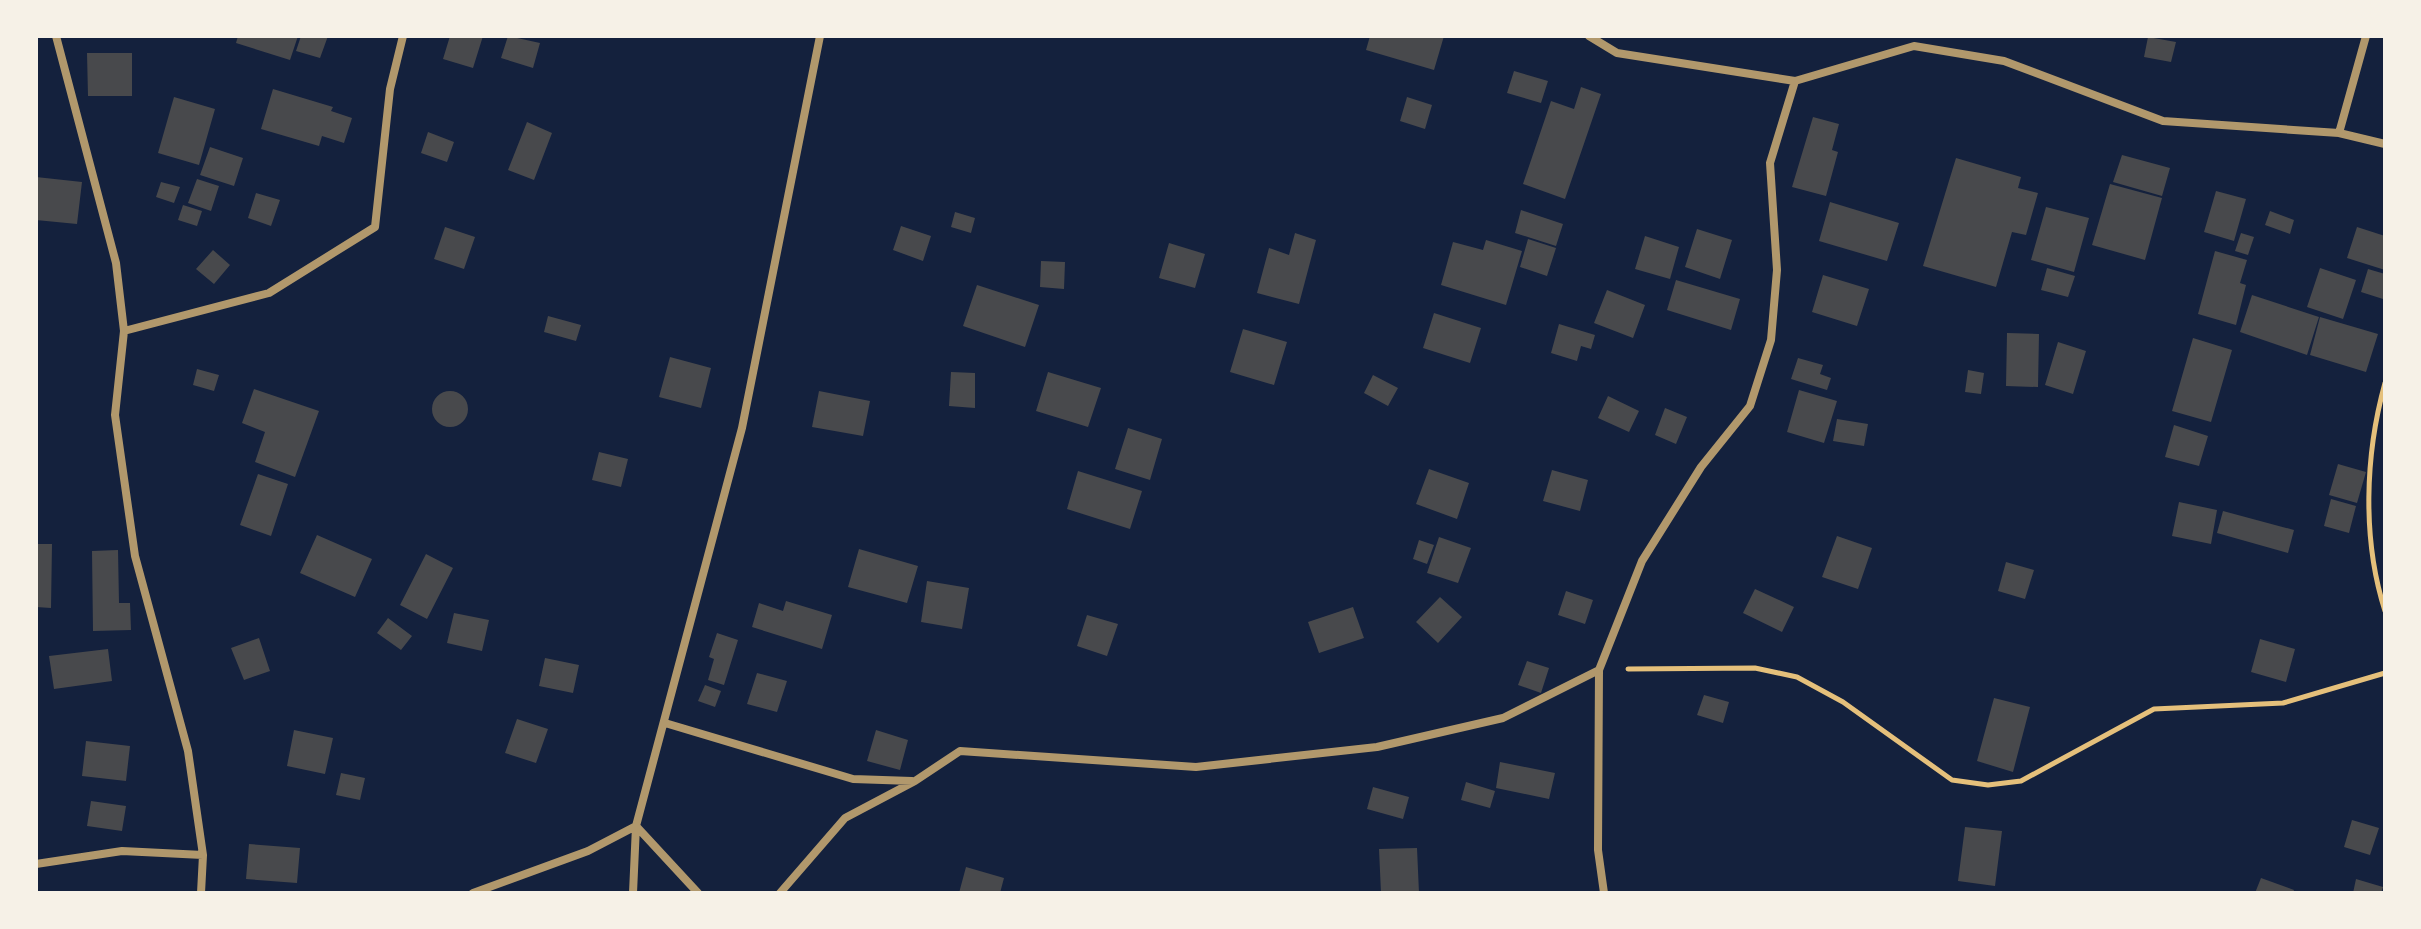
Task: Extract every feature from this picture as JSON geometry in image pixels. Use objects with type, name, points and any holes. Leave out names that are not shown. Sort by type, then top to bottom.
[{"type":"street","points":[[56,36],[116,263],[124,331],[115,415],[135,556],[188,751],[203,855],[201,893]]},
{"type":"street","points":[[124,331],[269,293],[375,227],[390,89],[403,36]]},
{"type":"street","points":[[633,893],[636,826],[742,428],[820,36]]},
{"type":"street","points":[[1589,36],[1617,53],[1795,81],[1914,46],[2004,61],[2163,121],[2339,133],[2385,144]]},
{"type":"street","points":[[2339,133],[2366,36]]},
{"type":"street","points":[[1604,893],[1598,850],[1599,670],[1642,561],[1701,467],[1750,406],[1771,340],[1777,270],[1770,163],[1795,81]]},
{"type":"street","points":[[780,893],[845,818],[915,781],[960,751],[1196,767],[1377,747],[1503,718],[1599,670]]},
{"type":"street","points":[[665,723],[853,779],[915,781]]},
{"type":"street","points":[[473,893],[588,851],[636,826]]},
{"type":"street","points":[[636,826],[698,893]]},
{"type":"street","points":[[36,864],[122,851],[203,855]]},
{"type":"path","points":[[2385,383],[2372,435],[2369,494],[2377,585],[2385,611]]},
{"type":"path","points":[[1599,670],[1755,668],[1797,677],[1843,702],[1952,780],[1988,785],[2021,781],[2154,709],[2283,703],[2385,673]]},
{"type":"building","points":[[238,36],[298,36],[290,60],[236,43]]},
{"type":"building","points":[[301,36],[328,36],[320,58],[296,51]]},
{"type":"building","points":[[450,36],[483,36],[473,68],[443,59]]},
{"type":"building","points":[[508,36],[540,43],[533,68],[501,58]]},
{"type":"building","points":[[1370,36],[1444,36],[1434,70],[1366,50]]},
{"type":"building","points":[[2148,37],[2176,42],[2171,62],[2144,57]]},
{"type":"building","points":[[87,53],[132,53],[132,96],[88,96]]},
{"type":"building","points":[[1514,71],[1548,81],[1541,103],[1507,93]]},
{"type":"building","points":[[1581,87],[1601,94],[1565,199],[1523,184],[1551,101],[1574,109]]},
{"type":"building","points":[[273,89],[333,107],[331,111],[352,118],[344,143],[322,136],[319,146],[261,129]]},
{"type":"building","points":[[174,97],[215,109],[199,165],[158,153]]},
{"type":"building","points":[[1407,97],[1432,105],[1425,129],[1400,121]]},
{"type":"building","points":[[1813,117],[1839,124],[1832,150],[1838,152],[1826,196],[1792,187]]},
{"type":"building","points":[[527,122],[552,133],[534,180],[508,170]]},
{"type":"building","points":[[428,132],[454,142],[447,162],[421,153]]},
{"type":"building","points":[[210,147],[243,158],[234,186],[200,175]]},
{"type":"building","points":[[2122,155],[2170,168],[2162,196],[2113,182]]},
{"type":"building","points":[[1956,158],[2021,177],[2018,188],[2038,193],[2026,235],[2012,232],[1996,287],[1923,266]]},
{"type":"building","points":[[36,177],[82,182],[77,224],[36,220]]},
{"type":"building","points":[[197,179],[219,186],[211,211],[188,203]]},
{"type":"building","points":[[161,182],[180,187],[174,203],[156,197]]},
{"type":"building","points":[[2110,184],[2162,198],[2145,260],[2092,245]]},
{"type":"building","points":[[2216,191],[2246,199],[2234,241],[2204,232]]},
{"type":"building","points":[[256,193],[280,200],[271,226],[248,218]]},
{"type":"building","points":[[1830,202],[1899,223],[1887,261],[1819,241]]},
{"type":"building","points":[[183,205],[202,211],[197,226],[178,220]]},
{"type":"building","points":[[2046,207],[2089,218],[2074,272],[2031,260]]},
{"type":"building","points":[[1521,210],[1563,224],[1556,246],[1515,233]]},
{"type":"building","points":[[2270,211],[2294,220],[2290,234],[2265,225]]},
{"type":"building","points":[[955,212],[975,218],[971,233],[951,227]]},
{"type":"building","points":[[901,226],[931,236],[923,261],[893,250]]},
{"type":"building","points":[[445,227],[475,237],[464,269],[434,259]]},
{"type":"building","points":[[2357,227],[2385,236],[2385,270],[2347,258]]},
{"type":"building","points":[[1697,229],[1732,240],[1720,279],[1685,267]]},
{"type":"building","points":[[1295,233],[1316,240],[1299,304],[1257,293],[1269,248],[1289,255]]},
{"type":"building","points":[[2241,233],[2254,237],[2248,255],[2235,251]]},
{"type":"building","points":[[1645,236],[1679,247],[1670,279],[1635,269]]},
{"type":"building","points":[[1528,239],[1556,248],[1547,276],[1520,267]]},
{"type":"building","points":[[1486,240],[1522,251],[1506,305],[1441,285],[1453,242],[1483,250]]},
{"type":"building","points":[[1169,243],[1205,254],[1195,288],[1159,278]]},
{"type":"building","points":[[213,250],[230,265],[214,284],[196,269]]},
{"type":"building","points":[[2215,251],[2247,260],[2240,283],[2246,285],[2236,325],[2198,314]]},
{"type":"building","points":[[1041,261],[1065,262],[1064,289],[1040,287]]},
{"type":"building","points":[[2047,268],[2075,276],[2068,297],[2041,290]]},
{"type":"building","points":[[2320,268],[2356,280],[2343,319],[2307,307]]},
{"type":"building","points":[[2368,269],[2385,274],[2383,299],[2361,292]]},
{"type":"building","points":[[1823,275],[1869,289],[1857,326],[1812,312]]},
{"type":"building","points":[[1676,280],[1740,299],[1731,330],[1667,310]]},
{"type":"building","points":[[977,285],[1039,305],[1025,347],[963,326]]},
{"type":"building","points":[[1607,290],[1645,305],[1633,338],[1594,323]]},
{"type":"building","points":[[2252,295],[2319,317],[2307,355],[2240,332]]},
{"type":"building","points":[[1434,313],[1481,328],[1470,363],[1423,348]]},
{"type":"building","points":[[548,316],[581,325],[576,341],[544,332]]},
{"type":"building","points":[[2320,317],[2378,334],[2366,372],[2310,355]]},
{"type":"building","points":[[1559,324],[1595,335],[1591,349],[1581,346],[1577,361],[1551,353]]},
{"type":"building","points":[[1243,329],[1287,342],[1274,385],[1230,372]]},
{"type":"building","points":[[2007,333],[2039,334],[2038,387],[2006,386]]},
{"type":"building","points":[[2193,338],[2232,350],[2211,422],[2172,411]]},
{"type":"building","points":[[2058,342],[2086,351],[2073,394],[2045,385]]},
{"type":"building","points":[[670,357],[711,368],[701,408],[659,397]]},
{"type":"building","points":[[1798,358],[1823,365],[1820,374],[1831,378],[1827,390],[1791,379]]},
{"type":"building","points":[[197,369],[219,375],[214,391],[193,385]]},
{"type":"building","points":[[1968,370],[1984,373],[1981,394],[1965,392]]},
{"type":"building","points":[[951,372],[975,373],[975,408],[949,406]]},
{"type":"building","points":[[1048,372],[1101,388],[1088,427],[1036,411]]},
{"type":"building","points":[[1373,375],[1398,388],[1388,406],[1364,393]]},
{"type":"building","points":[[254,389],[319,411],[295,477],[255,462],[265,432],[242,423]]},
{"type":"building","points":[[1799,390],[1837,401],[1824,443],[1787,432]]},
{"type":"building","points":[[450,391],[463,396],[468,409],[463,422],[450,427],[437,422],[432,409],[437,396]]},
{"type":"building","points":[[819,391],[870,401],[863,436],[812,427]]},
{"type":"building","points":[[1608,396],[1639,411],[1629,432],[1598,418]]},
{"type":"building","points":[[1665,408],[1687,417],[1676,444],[1655,435]]},
{"type":"building","points":[[1837,419],[1868,424],[1864,446],[1833,441]]},
{"type":"building","points":[[2174,425],[2208,436],[2199,466],[2165,457]]},
{"type":"building","points":[[1128,428],[1162,439],[1150,480],[1115,469]]},
{"type":"building","points":[[599,452],[628,459],[621,487],[592,480]]},
{"type":"building","points":[[2338,464],[2366,472],[2357,503],[2329,495]]},
{"type":"building","points":[[1429,469],[1469,483],[1457,519],[1416,504]]},
{"type":"building","points":[[1552,470],[1588,480],[1580,511],[1543,501]]},
{"type":"building","points":[[1078,471],[1142,491],[1130,529],[1067,509]]},
{"type":"building","points":[[258,474],[288,484],[271,536],[240,525]]},
{"type":"building","points":[[2331,499],[2356,506],[2349,533],[2324,526]]},
{"type":"building","points":[[2179,502],[2217,510],[2211,544],[2172,536]]},
{"type":"building","points":[[2223,511],[2294,530],[2288,553],[2217,533]]},
{"type":"building","points":[[317,535],[372,559],[355,597],[300,573]]},
{"type":"building","points":[[1837,536],[1872,548],[1858,589],[1822,577]]},
{"type":"building","points":[[1439,537],[1471,548],[1458,583],[1427,573]]},
{"type":"building","points":[[1419,540],[1434,545],[1427,564],[1413,559]]},
{"type":"building","points":[[36,544],[52,544],[51,608],[36,607]]},
{"type":"building","points":[[859,549],[918,566],[907,603],[848,587]]},
{"type":"building","points":[[118,550],[119,603],[130,603],[131,630],[93,631],[92,551]]},
{"type":"building","points":[[426,554],[453,568],[427,619],[400,605]]},
{"type":"building","points":[[2006,562],[2034,570],[2025,599],[1998,591]]},
{"type":"building","points":[[927,581],[969,588],[962,629],[921,622]]},
{"type":"building","points":[[1755,589],[1794,607],[1782,632],[1743,613]]},
{"type":"building","points":[[1566,591],[1593,600],[1585,624],[1558,615]]},
{"type":"building","points":[[1440,597],[1462,617],[1438,643],[1416,622]]},
{"type":"building","points":[[786,601],[832,615],[822,649],[752,627],[759,603],[783,611]]},
{"type":"building","points":[[1353,607],[1364,638],[1319,653],[1308,622]]},
{"type":"building","points":[[454,613],[489,620],[482,651],[447,643]]},
{"type":"building","points":[[1087,615],[1118,624],[1107,656],[1077,646]]},
{"type":"building","points":[[388,618],[412,636],[401,650],[377,633]]},
{"type":"building","points":[[717,633],[738,640],[724,685],[708,680],[714,659],[709,657]]},
{"type":"building","points":[[259,638],[270,671],[244,680],[231,648]]},
{"type":"building","points":[[2260,639],[2295,649],[2286,682],[2251,672]]},
{"type":"building","points":[[108,649],[112,681],[54,689],[49,656]]},
{"type":"building","points":[[545,658],[579,665],[573,693],[539,686]]},
{"type":"building","points":[[1527,661],[1549,668],[1541,693],[1518,685]]},
{"type":"building","points":[[757,673],[787,681],[777,712],[747,704]]},
{"type":"building","points":[[705,685],[721,691],[715,707],[698,701]]},
{"type":"building","points":[[1704,695],[1729,702],[1723,723],[1697,715]]},
{"type":"building","points":[[1994,698],[2030,707],[2013,772],[1977,761]]},
{"type":"building","points":[[517,719],[548,729],[536,763],[505,753]]},
{"type":"building","points":[[294,730],[333,738],[325,774],[287,766]]},
{"type":"building","points":[[876,730],[908,740],[900,770],[867,761]]},
{"type":"building","points":[[86,741],[130,746],[126,781],[82,776]]},
{"type":"building","points":[[1500,762],[1555,773],[1549,799],[1496,788]]},
{"type":"building","points":[[341,773],[365,778],[360,800],[336,795]]},
{"type":"building","points":[[1466,782],[1495,791],[1490,808],[1461,800]]},
{"type":"building","points":[[1373,787],[1409,797],[1403,819],[1367,809]]},
{"type":"building","points":[[91,801],[126,806],[122,831],[87,826]]},
{"type":"building","points":[[2352,820],[2379,828],[2370,855],[2344,847]]},
{"type":"building","points":[[1965,827],[2002,831],[1995,886],[1958,881]]},
{"type":"building","points":[[249,844],[300,848],[297,883],[246,879]]},
{"type":"building","points":[[1417,848],[1419,893],[1381,893],[1379,849]]},
{"type":"building","points":[[966,867],[1004,878],[1000,893],[959,893]]},
{"type":"building","points":[[2261,878],[2294,890],[2293,893],[2255,893]]},
{"type":"building","points":[[2356,879],[2383,887],[2381,893],[2353,893]]}]
